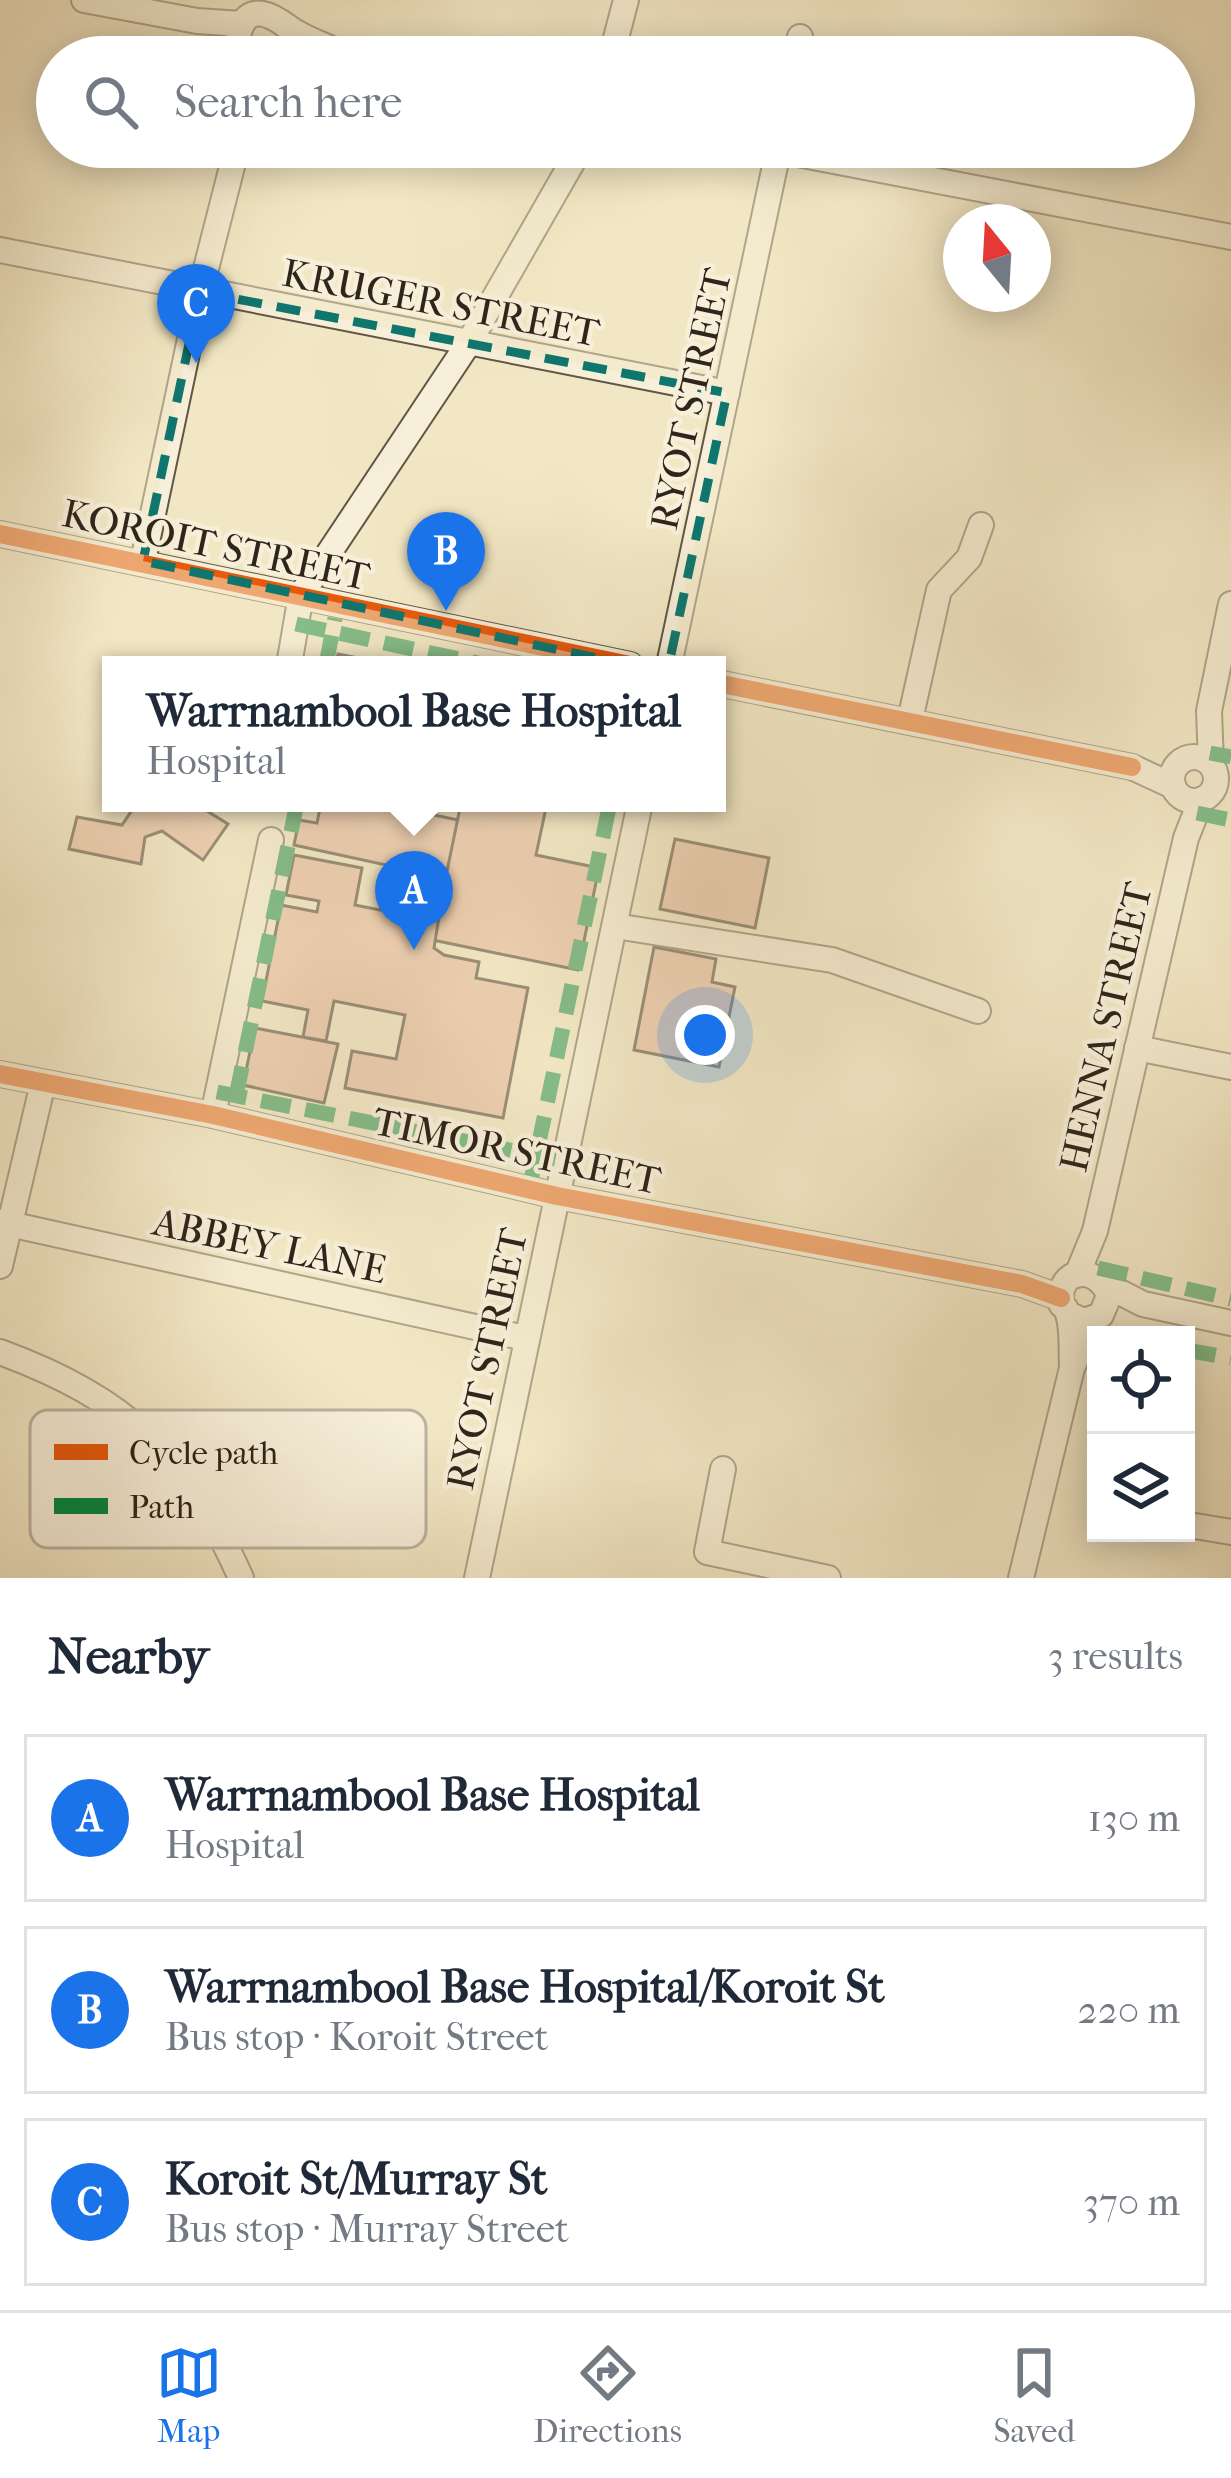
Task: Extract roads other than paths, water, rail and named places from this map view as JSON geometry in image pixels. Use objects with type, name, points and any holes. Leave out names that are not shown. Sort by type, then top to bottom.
[{"type":"street","points":[[84,0],[264,28]]},
{"type":"street","points":[[617,36],[626,0]]},
{"type":"street","points":[[143,561],[231,168]]},
{"type":"street","points":[[291,656],[301,595],[468,344],[569,168]]},
{"type":"street","name":"RYOT STREET","points":[[671,656],[770,168]]},
{"type":"street","points":[[875,168],[1227,238]]},
{"type":"street","name":"KRUGER STREET","points":[[0,250],[727,393]]},
{"type":"street","points":[[910,720],[939,590],[969,558],[981,525]]},
{"type":"street","name":"KOROIT STREET","points":[[0,534],[588,656]]},
{"type":"street","points":[[726,685],[1202,780],[1231,604]]},
{"type":"street","name":"HENNA STREET","points":[[1021,1578],[1072,1368],[1095,1231],[1202,780]]},
{"type":"street","name":"RYOT STREET","points":[[478,1578],[638,812]]},
{"type":"street","points":[[213,1115],[271,840]]},
{"type":"street","points":[[615,926],[832,960],[978,1011]]},
{"type":"street","points":[[1137,1048],[1231,1066]]},
{"type":"street","name":"TIMOR STREET","points":[[0,1074],[213,1115],[557,1196],[1231,1323]]},
{"type":"street","points":[[0,1266],[5,1223],[43,1083]]},
{"type":"street","name":"ABBEY LANE","points":[[5,1223],[525,1338]]},
{"type":"street","points":[[0,1352],[78,1384],[114,1410]]},
{"type":"street","points":[[723,1468],[707,1552],[828,1578]]},
{"type":"street","points":[[1195,1526],[1231,1532]]},
{"type":"street","points":[[226,1548],[241,1578]]},
{"type":"place","name":"Koroit St/Murray St","points":[[196,363]]},
{"type":"place","name":"Warrnambool Base Hospital/Koroit St","points":[[446,611]]},
{"type":"place","name":"Warrnambool Base Hospital","points":[[414,950]]}]
